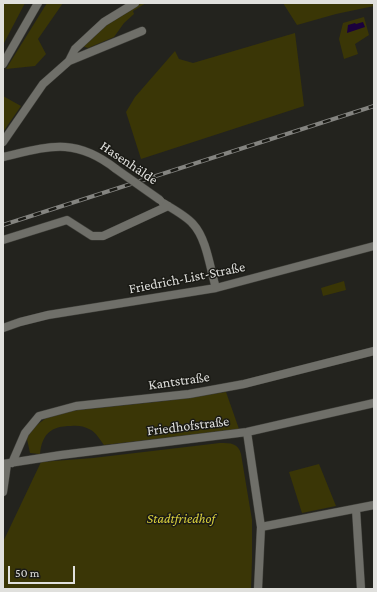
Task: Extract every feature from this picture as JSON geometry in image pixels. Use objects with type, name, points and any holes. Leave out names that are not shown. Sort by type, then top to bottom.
[{"type":"street","points":[[3,64],[38,3]]},
{"type":"street","points":[[69,61],[75,49],[104,22],[135,3]]},
{"type":"street","points":[[3,142],[43,84],[69,61],[142,30]]},
{"type":"street","name":"Hasenhälde","points":[[3,157],[46,147],[69,147],[86,150],[108,163],[193,223],[202,238],[216,288]]},
{"type":"street","points":[[3,240],[67,220],[92,236],[103,236],[168,206]]},
{"type":"street","name":"Friedrich-List-Straße","points":[[3,328],[48,315],[216,288],[374,246]]},
{"type":"street","name":"Kantstraße","points":[[3,492],[7,464],[25,433],[39,416],[76,406],[189,394],[244,384],[374,351]]},
{"type":"street","name":"Friedhofstraße","points":[[7,464],[82,452],[247,432],[374,403]]},
{"type":"street","points":[[247,432],[261,526],[258,589]]},
{"type":"street","points":[[261,526],[374,505]]},
{"type":"street","points":[[356,509],[361,589]]},
{"type":"green space","points":[[3,3],[25,3],[3,45]]},
{"type":"green space","points":[[47,3],[63,3],[38,39],[46,54],[35,66],[6,69]]},
{"type":"green space","points":[[141,3],[146,3],[133,11],[134,14],[124,23],[114,37],[88,48],[82,46],[106,25]]},
{"type":"green space","points":[[283,3],[374,3],[374,6],[336,14],[297,25]]},
{"type":"green space","points":[[364,17],[369,35],[355,44],[358,54],[344,59],[339,39],[343,23]]},
{"type":"green space","points":[[295,33],[304,106],[141,159],[126,112],[135,97],[175,51],[179,59],[193,63]]},
{"type":"green space","points":[[3,96],[21,106],[3,132]]},
{"type":"green space","points":[[344,281],[346,290],[323,296],[321,288]]},
{"type":"green space","points":[[226,392],[239,429],[104,445],[96,434],[83,426],[64,426],[49,432],[45,436],[40,454],[30,453],[27,439],[30,430],[49,416],[68,411],[165,401]]},
{"type":"green space","name":"Stadtfriedhof","points":[[220,443],[234,444],[240,450],[241,454],[252,520],[251,589],[3,589],[3,542],[41,462],[93,458]]},
{"type":"green space","points":[[319,464],[336,506],[302,513],[289,472]]},
{"type":"shaded area","points":[[363,22],[365,27],[347,33],[348,25]]},
{"type":"railway","points":[[3,225],[374,106]]}]
